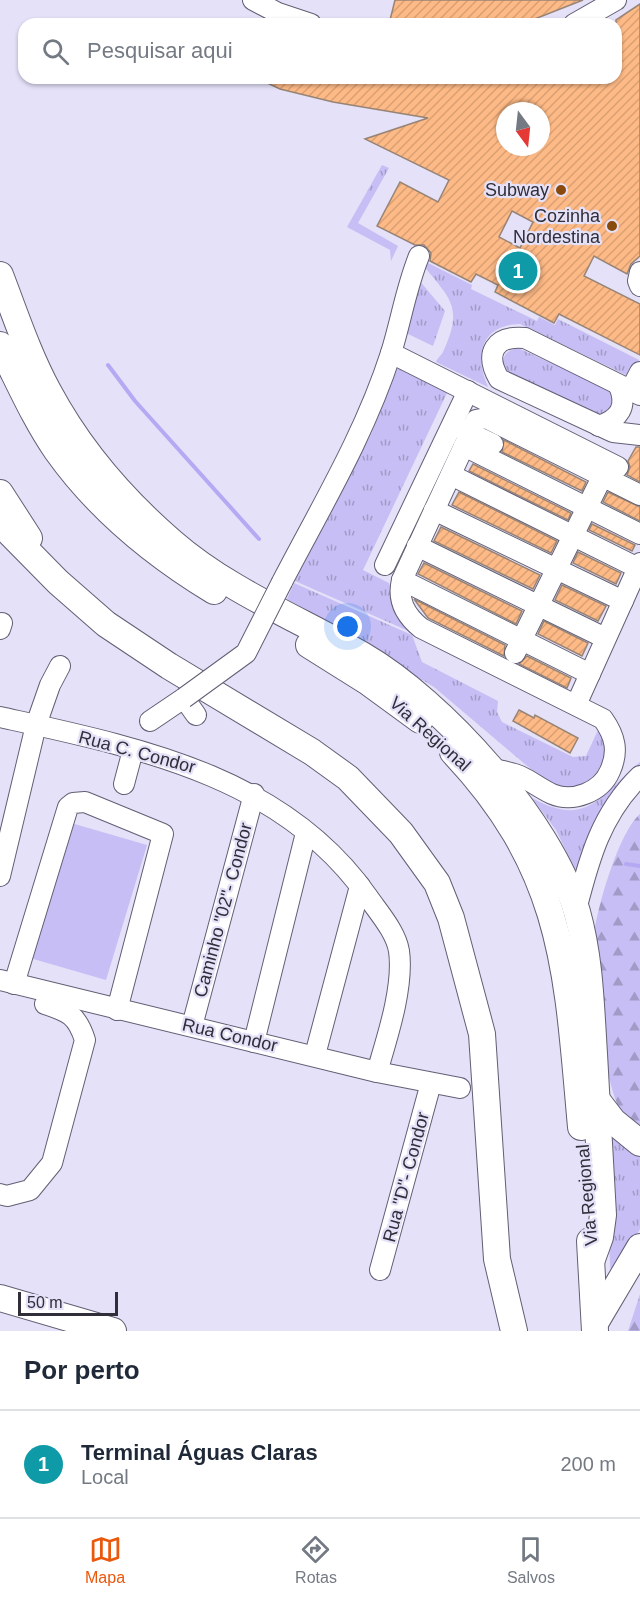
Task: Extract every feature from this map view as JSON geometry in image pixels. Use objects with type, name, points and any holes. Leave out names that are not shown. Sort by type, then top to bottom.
[{"type":"main road","points":[[0,275],[30,354],[48,392],[103,475],[173,544],[227,580],[365,657],[452,726],[493,768],[545,845],[576,910],[590,987],[603,1215],[592,1271]]},
{"type":"main road","name":"Via Regional","points":[[0,345],[24,393],[57,450],[98,501],[134,536],[177,569],[325,654],[408,710],[441,739],[475,776],[521,842],[540,880],[564,962],[573,1027],[595,1327]]},
{"type":"main road","points":[[24,393],[79,442]]},
{"type":"main road","points":[[0,493],[58,582]]},
{"type":"main road","points":[[0,523],[58,582],[133,644],[312,752],[348,778],[401,833],[437,883],[451,918],[482,1034],[497,1259],[514,1331]]},
{"type":"main road","points":[[596,1099],[613,1121],[640,1143]]},
{"type":"main road","points":[[595,1327],[640,1247]]},
{"type":"main road","points":[[0,1298],[113,1331]]},
{"type":"street","points":[[254,0],[293,18]]},
{"type":"street","points":[[584,18],[616,0]]},
{"type":"street","points":[[150,721],[246,653],[358,436],[391,353],[408,284],[419,256]]},
{"type":"street","points":[[640,273],[640,286]]},
{"type":"street","points":[[630,391],[525,339],[513,337],[501,341],[491,359],[499,379],[613,432],[640,435]]},
{"type":"street","points":[[391,353],[468,391],[610,468],[640,495]]},
{"type":"street","points":[[599,426],[613,422],[620,414],[623,395],[630,391],[640,372]]},
{"type":"street","points":[[468,391],[451,475],[399,589],[403,608],[410,620],[421,628],[603,718],[615,741],[613,765],[601,785],[579,796],[566,798],[554,795],[519,775],[493,768]]},
{"type":"street","points":[[385,565],[461,434],[476,420],[486,418],[610,468]]},
{"type":"street","points":[[461,434],[493,444]]},
{"type":"street","points":[[461,434],[587,507],[640,534]]},
{"type":"street","points":[[519,646],[587,507],[610,468]]},
{"type":"street","points":[[451,475],[573,536],[639,565],[576,705]]},
{"type":"street","points":[[434,510],[623,601]]},
{"type":"street","points":[[417,546],[605,638]]},
{"type":"street","points":[[402,580],[519,646],[590,674]]},
{"type":"street","points":[[0,876],[36,725],[50,685],[60,666]]},
{"type":"street","points":[[184,698],[196,716]]},
{"type":"street","name":"Rua C. Condor","points":[[0,717],[183,763],[254,794],[306,833],[360,886],[395,938],[399,949],[399,979],[377,1072]]},
{"type":"street","points":[[124,784],[133,750]]},
{"type":"street","points":[[576,910],[588,863],[602,825],[614,805],[640,776]]},
{"type":"street","name":"Caminho \"02\"- Condor","points":[[192,1026],[254,794]]},
{"type":"street","points":[[0,1194],[7,1196],[30,1190],[52,1163],[86,1040],[81,1027],[70,1012],[5,986],[68,807],[73,803],[85,802],[163,834],[117,1010]]},
{"type":"street","points":[[254,1042],[306,833]]},
{"type":"street","points":[[315,1055],[360,886]]},
{"type":"street","name":"Rua Condor","points":[[5,986],[192,1026],[377,1072],[459,1088]]},
{"type":"street","name":"Rua \"D\"- Condor","points":[[380,1270],[431,1083]]},
{"type":"green space","points":[[382,165],[389,168],[358,223],[398,246],[391,261],[390,250],[347,227]]},
{"type":"green space","points":[[424,261],[472,285],[471,289],[537,321],[539,317],[555,325],[558,319],[639,360],[630,377],[520,324],[507,326],[489,336],[484,344],[482,364],[488,387],[436,362],[449,336],[453,324],[453,313],[447,295],[423,265]]},
{"type":"green space","points":[[418,279],[445,311],[433,346],[406,333]]},
{"type":"green space","points":[[518,348],[608,389],[614,398],[614,408],[606,415],[596,415],[505,373],[504,356],[509,351]]},
{"type":"green space","points":[[395,367],[447,393],[363,570],[389,583],[400,621],[414,629],[413,633],[295,581],[372,432]]},
{"type":"green space","points":[[294,583],[412,635],[422,662],[498,701],[497,712],[502,722],[573,757],[586,756],[598,730],[602,732],[608,748],[597,772],[582,785],[573,787],[563,787],[539,776],[434,687],[287,599]]},
{"type":"green space","points":[[640,762],[640,768],[578,876],[556,830],[532,798],[551,807],[567,810],[580,809],[603,796]]},
{"type":"green space","points":[[640,814],[640,1128],[622,1113],[611,1083],[597,1010],[592,951],[597,919],[615,858],[631,824]]},
{"type":"green space","points":[[71,823],[147,845],[106,980],[30,958]]},
{"type":"green space","points":[[603,1127],[640,1157],[640,1229],[611,1281]]},
{"type":"green space","points":[[640,1294],[640,1331],[628,1331]]},
{"type":"building","points":[[395,0],[583,0],[537,18],[390,18]]},
{"type":"building","points":[[640,4],[640,256],[631,264],[627,274],[594,256],[584,276],[640,304],[640,355],[559,314],[554,323],[495,292],[498,285],[476,274],[471,282],[430,261],[431,253],[424,245],[415,245],[377,226],[400,182],[438,202],[449,180],[365,139],[428,118],[333,102],[280,89],[270,84],[622,84],[622,18],[619,18]],"holes":[[[512,211],[533,222],[520,248],[499,237]]]},
{"type":"building","points":[[504,440],[586,482],[582,491],[502,452]]},
{"type":"building","points":[[636,447],[640,447],[640,482],[627,475],[630,467],[628,461]]},
{"type":"building","points":[[473,464],[571,513],[568,520],[469,471]]},
{"type":"building","points":[[459,492],[557,541],[551,553],[452,505]]},
{"type":"building","points":[[608,492],[640,507],[640,521],[603,502]]},
{"type":"building","points":[[592,524],[635,545],[632,551],[589,530]]},
{"type":"building","points":[[441,527],[540,575],[533,589],[434,541]]},
{"type":"building","points":[[578,552],[621,573],[616,584],[573,563]]},
{"type":"building","points":[[424,563],[522,611],[516,624],[418,574]]},
{"type":"building","points":[[562,585],[606,606],[598,621],[555,600]]},
{"type":"building","points":[[414,599],[505,645],[504,656],[428,618]]},
{"type":"building","points":[[544,621],[588,643],[582,656],[538,634]]},
{"type":"building","points":[[527,656],[571,678],[567,688],[519,664]]},
{"type":"building","points":[[519,710],[534,718],[535,715],[578,738],[570,753],[513,721]]},
{"type":"waterway","points":[[108,365],[135,401],[259,539]]},
{"type":"waterway","points":[[626,864],[640,866]]},
{"type":"place","name":"Subway","points":[[561,190]]},
{"type":"place","name":"Cozinha Nordestina","points":[[612,226]]},
{"type":"place","name":"Terminal Águas Claras","points":[[518,271]]}]
